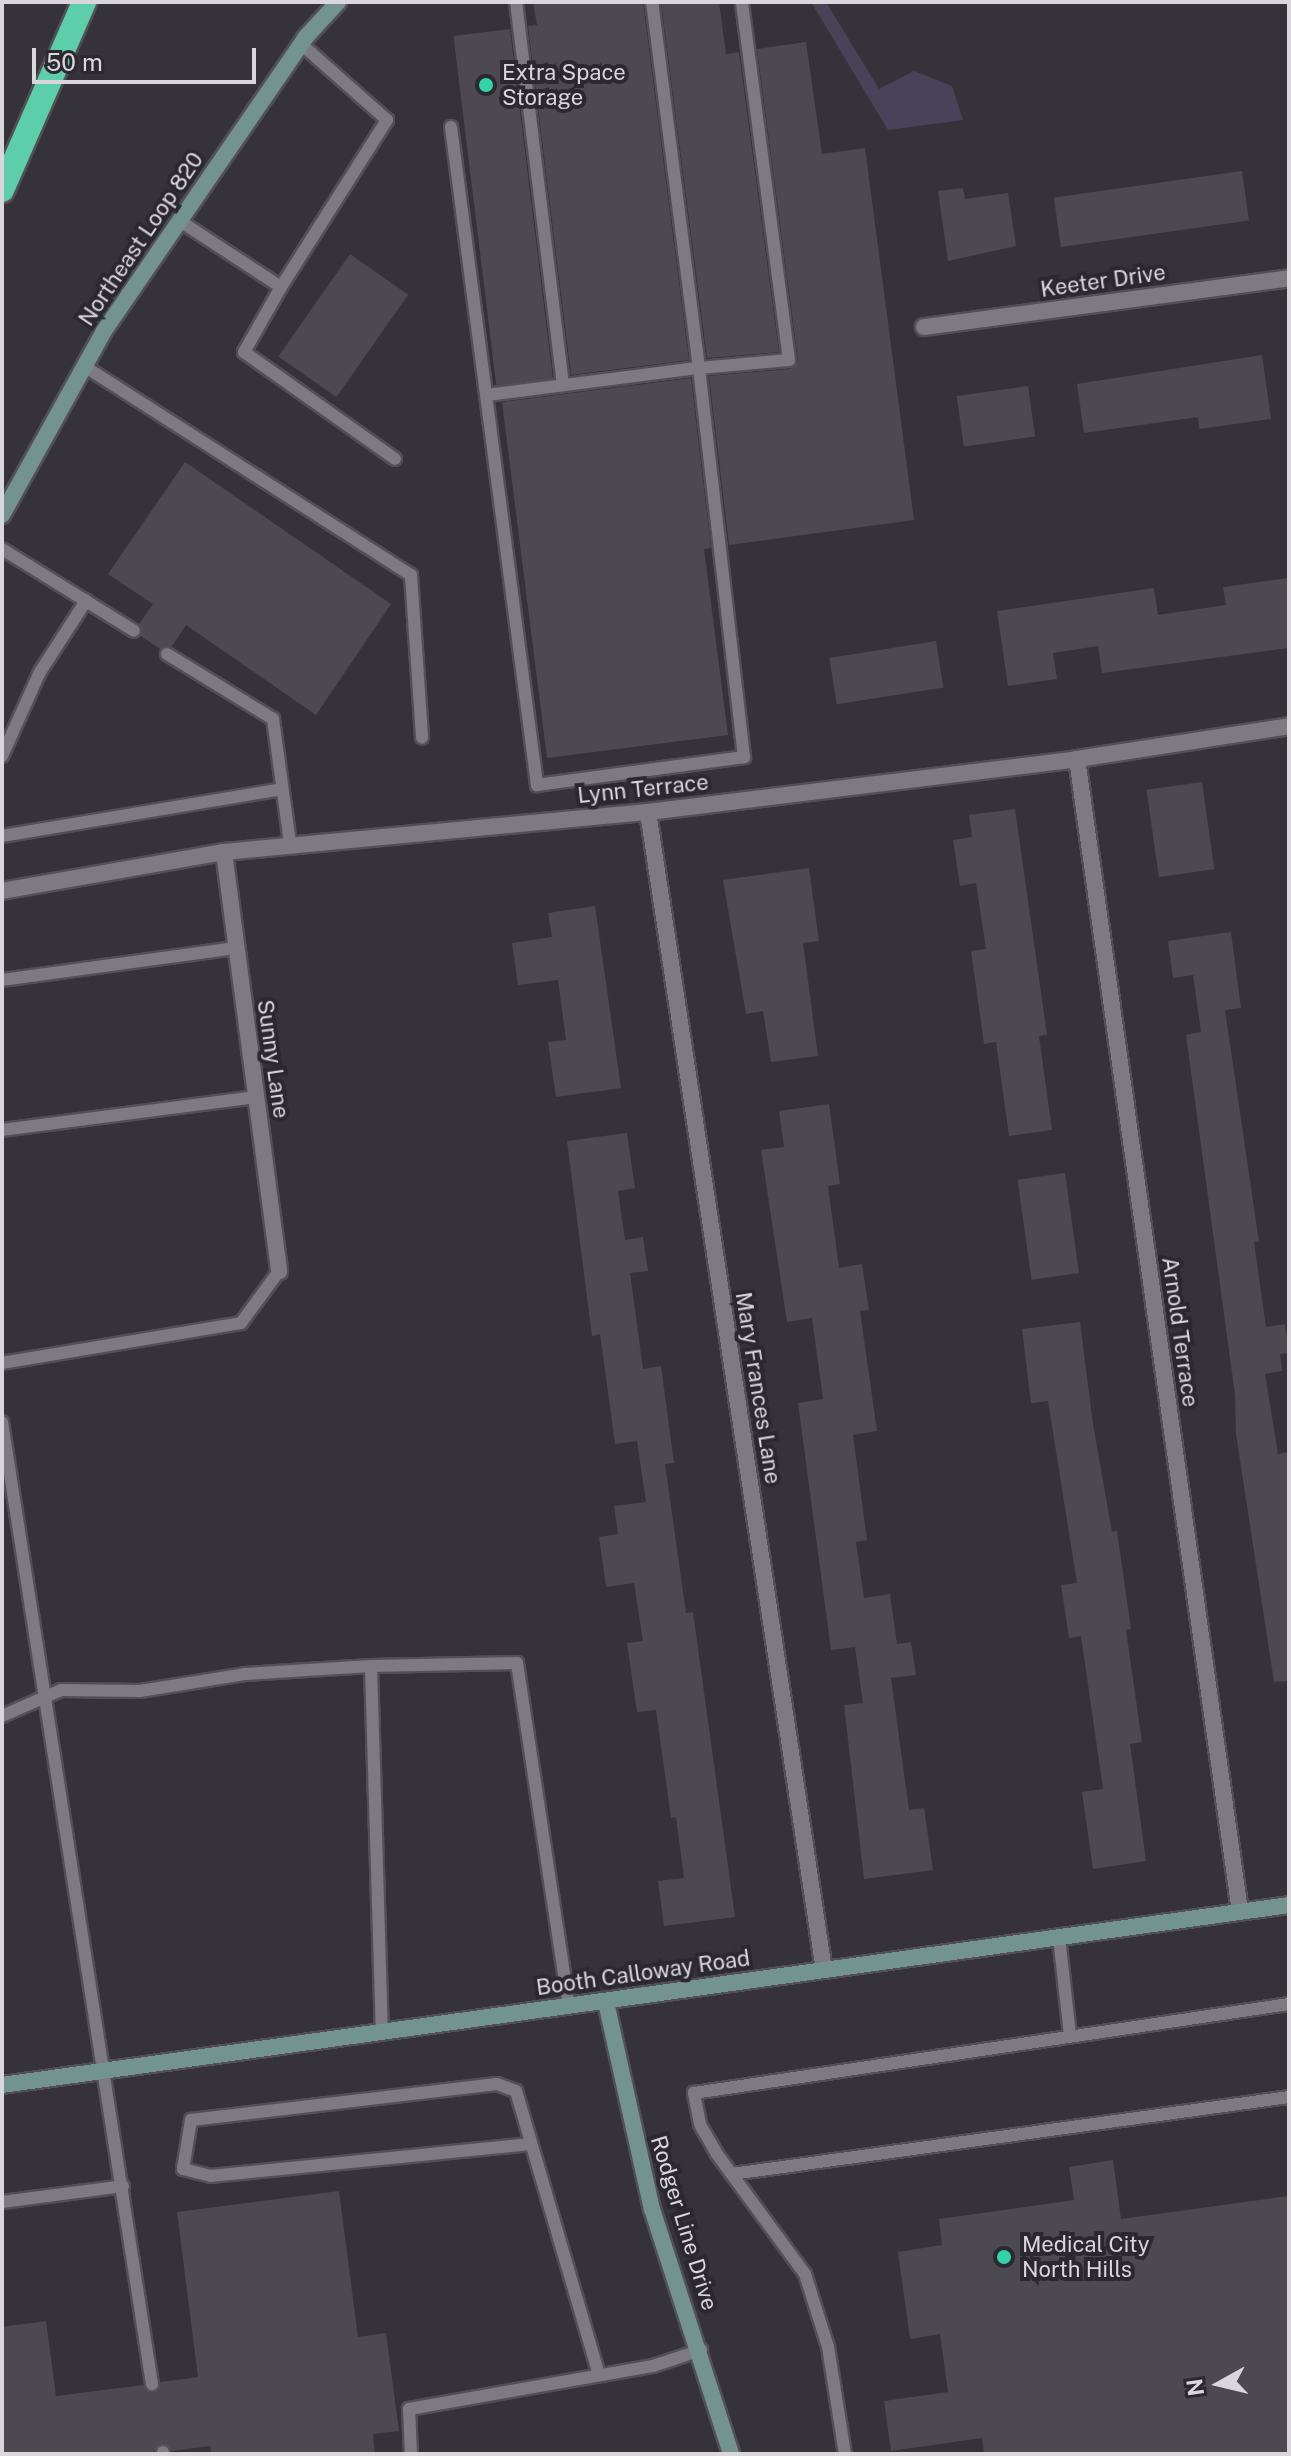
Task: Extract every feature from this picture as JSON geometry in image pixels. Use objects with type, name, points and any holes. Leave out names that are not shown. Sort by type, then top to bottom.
[{"type":"highway","points":[[2,190],[84,2]]},
{"type":"street","name":"Northeast Loop 820","points":[[2,515],[84,366],[301,44],[338,2]]},
{"type":"street","name":"Keeter Drive","points":[[924,327],[1289,278]]},
{"type":"street","name":"Lynn Terrace","points":[[2,891],[290,843],[648,812],[1077,759],[1289,726]]},
{"type":"street","name":"Arnold Terrace","points":[[1077,759],[1240,1912]]},
{"type":"street","name":"Mary Frances Lane","points":[[648,812],[824,1970]]},
{"type":"street","name":"Sunny Lane","points":[[224,852],[279,1271]]},
{"type":"street","name":"Booth Calloway Road","points":[[2,2085],[1289,1905]]},
{"type":"street","name":"Rodger Line Drive","points":[[606,2002],[652,2209],[701,2350],[731,2454]]},
{"type":"lane","points":[[516,2],[563,385]]},
{"type":"lane","points":[[451,127],[537,785],[744,757],[652,2]]},
{"type":"lane","points":[[487,395],[699,368],[789,360],[742,2]]},
{"type":"lane","points":[[301,44],[387,120],[281,287],[244,352],[395,459]]},
{"type":"lane","points":[[180,221],[281,287]]},
{"type":"lane","points":[[84,366],[411,575],[422,738]]},
{"type":"lane","points":[[2,549],[134,631]]},
{"type":"lane","points":[[2,756],[40,672],[86,601]]},
{"type":"lane","points":[[167,654],[273,719],[290,843]]},
{"type":"lane","points":[[2,836],[282,789]]},
{"type":"lane","points":[[2,980],[237,948]]},
{"type":"lane","points":[[2,1130],[256,1097]]},
{"type":"lane","points":[[2,1363],[241,1323],[279,1271]]},
{"type":"lane","points":[[2,1422],[107,2070],[152,2384]]},
{"type":"lane","points":[[2,1716],[61,1690],[140,1691],[245,1674],[371,1666],[517,1663],[569,2006]]},
{"type":"lane","points":[[371,1666],[382,2032]]},
{"type":"lane","points":[[1059,1937],[1070,2035]]},
{"type":"lane","points":[[845,2454],[828,2347],[805,2274],[732,2174],[700,2124],[694,2093],[701,2088],[1289,2004]]},
{"type":"lane","points":[[531,2144],[211,2176],[183,2169],[191,2120],[497,2084],[516,2091],[599,2375]]},
{"type":"lane","points":[[732,2174],[1289,2097]]},
{"type":"lane","points":[[2,2202],[123,2186]]},
{"type":"lane","points":[[411,2454],[409,2409],[599,2375],[701,2350]]},
{"type":"shaded area","points":[[811,2],[826,2],[879,89],[914,71],[952,86],[963,120],[888,130]]},
{"type":"building","points":[[533,2],[643,2],[689,360],[571,375],[528,26],[537,25]]},
{"type":"building","points":[[661,2],[719,2],[726,54],[739,52],[779,352],[707,358]]},
{"type":"building","points":[[510,29],[553,378],[496,385],[453,36]]},
{"type":"building","points":[[806,42],[822,154],[865,148],[914,520],[729,545],[709,376],[790,369],[798,360],[757,49]]},
{"type":"building","points":[[1242,171],[1249,221],[1061,247],[1054,197]]},
{"type":"building","points":[[963,188],[965,199],[1008,193],[1016,246],[948,261],[938,191]]},
{"type":"building","points":[[350,254],[408,295],[336,397],[278,356]]},
{"type":"building","points":[[1262,355],[1271,419],[1199,429],[1198,417],[1084,433],[1077,384]]},
{"type":"building","points":[[691,378],[711,548],[704,549],[728,735],[547,758],[502,402]]},
{"type":"building","points":[[1028,386],[1035,437],[964,447],[957,396]]},
{"type":"building","points":[[185,462],[391,604],[316,715],[186,625],[172,646],[160,649],[141,636],[139,624],[153,604],[108,574]]},
{"type":"building","points":[[1289,578],[1289,648],[1102,673],[1098,646],[1053,653],[1057,679],[1008,686],[997,611],[1154,588],[1158,615],[1226,605],[1223,587]]},
{"type":"building","points":[[936,641],[943,687],[837,704],[829,658]]},
{"type":"building","points":[[1202,782],[1214,869],[1159,877],[1147,790]]},
{"type":"building","points":[[1015,809],[1047,1035],[1039,1036],[1052,1130],[1009,1136],[996,1042],[984,1044],[971,951],[986,949],[976,883],[960,886],[953,840],[972,837],[969,815]]},
{"type":"building","points":[[809,868],[819,941],[803,943],[818,1056],[771,1062],[763,1011],[746,1014],[723,880]]},
{"type":"building","points":[[595,906],[621,1088],[556,1097],[548,1042],[566,1040],[558,980],[518,985],[512,943],[552,937],[548,913]]},
{"type":"building","points":[[1231,932],[1241,1008],[1225,1010],[1259,1242],[1254,1242],[1266,1327],[1285,1324],[1289,1353],[1280,1354],[1282,1371],[1265,1374],[1278,1454],[1289,1452],[1289,1681],[1274,1682],[1236,1434],[1235,1395],[1186,1035],[1201,1032],[1193,975],[1173,978],[1168,941]]},
{"type":"building","points":[[829,1104],[840,1184],[828,1186],[839,1268],[862,1264],[869,1310],[860,1311],[877,1431],[853,1435],[867,1540],[856,1542],[864,1598],[890,1594],[897,1644],[911,1642],[916,1675],[891,1678],[909,1810],[924,1808],[933,1870],[864,1879],[844,1705],[863,1703],[855,1647],[831,1650],[798,1403],[823,1399],[812,1318],[787,1322],[761,1150],[784,1147],[779,1111]]},
{"type":"building","points":[[627,1133],[635,1188],[618,1191],[625,1240],[643,1237],[648,1271],[630,1273],[643,1369],[661,1366],[674,1463],[665,1464],[686,1613],[693,1612],[735,1917],[664,1926],[658,1881],[684,1878],[676,1817],[671,1818],[656,1710],[637,1712],[627,1643],[643,1641],[634,1583],[606,1587],[599,1537],[618,1534],[614,1506],[646,1502],[637,1441],[615,1444],[600,1334],[592,1336],[567,1141]]},
{"type":"building","points":[[1065,1173],[1079,1273],[1032,1280],[1017,1180]]},
{"type":"building","points":[[1080,1322],[1093,1424],[1112,1532],[1117,1531],[1131,1629],[1126,1630],[1142,1742],[1130,1744],[1146,1861],[1093,1869],[1082,1792],[1103,1789],[1081,1636],[1069,1638],[1061,1585],[1077,1583],[1048,1401],[1031,1403],[1022,1329]]},
{"type":"building","points":[[1113,2160],[1121,2219],[1289,2196],[1289,2454],[984,2454],[982,2438],[891,2451],[884,2401],[948,2392],[940,2334],[910,2339],[898,2252],[942,2245],[939,2219],[1074,2200],[1069,2167]]},
{"type":"building","points":[[339,2191],[358,2337],[386,2333],[399,2431],[373,2434],[375,2454],[211,2454],[210,2446],[172,2451],[164,2443],[151,2454],[2,2454],[2,2327],[46,2321],[56,2396],[143,2385],[153,2393],[161,2382],[198,2377],[177,2212]]},
{"type":"place","name":"Extra Space Storage","points":[[486,85]]},
{"type":"place","name":"Medical City North Hills","points":[[1004,2257]]}]
